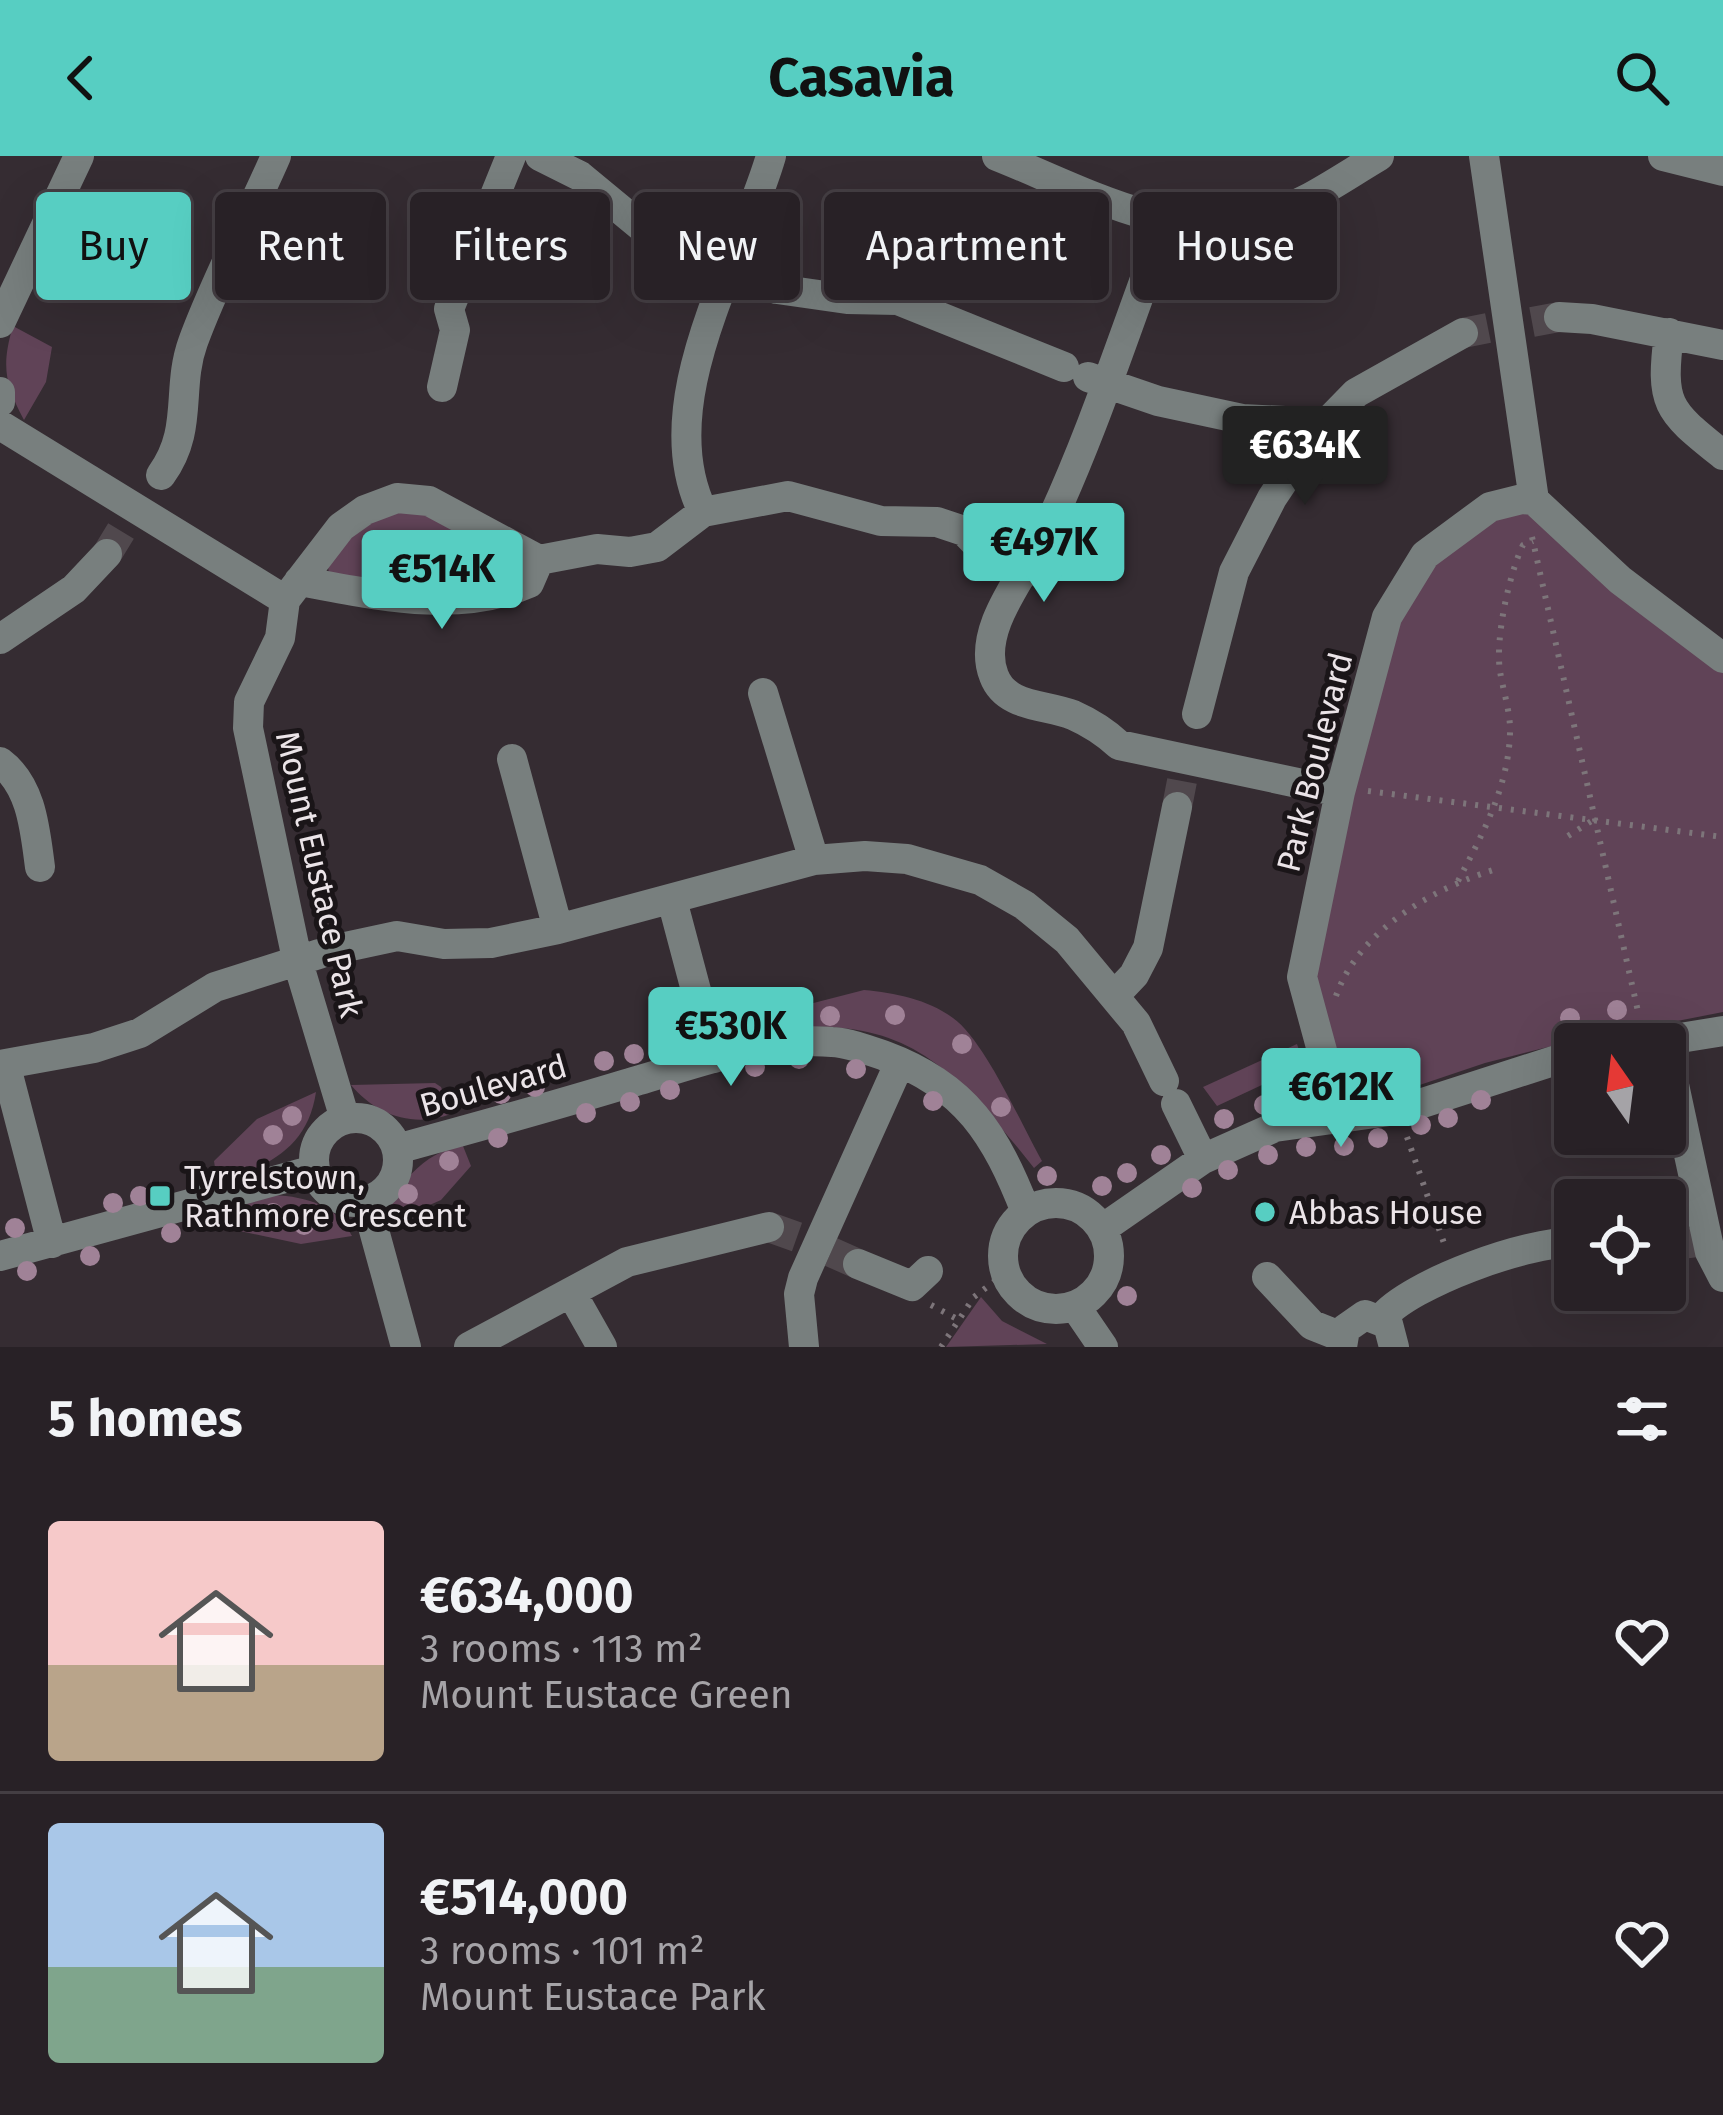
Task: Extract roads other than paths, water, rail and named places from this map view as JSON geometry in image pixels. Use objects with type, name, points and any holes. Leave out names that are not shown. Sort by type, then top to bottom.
[{"type":"street","points":[[0,323],[79,156]]},
{"type":"street","points":[[0,639],[74,589],[135,514],[182,436],[191,347],[276,156]]},
{"type":"street","points":[[442,387],[455,330],[449,309],[511,156]]},
{"type":"street","points":[[539,156],[580,176],[634,216]]},
{"type":"street","points":[[749,192],[772,156]]},
{"type":"street","points":[[997,156],[1133,209]]},
{"type":"street","points":[[1312,192],[1347,164],[1379,156]]},
{"type":"street","points":[[1484,156],[1510,325],[1528,499],[1620,580],[1723,658]]},
{"type":"street","points":[[1663,156],[1723,171]]},
{"type":"street","points":[[1133,285],[1086,375],[1046,533],[999,620],[990,650],[994,677],[1008,695],[1068,713],[1103,730],[1119,745],[1340,792]]},
{"type":"street","points":[[800,293],[898,300],[1158,401],[1242,419],[1327,423]]},
{"type":"street","points":[[700,300],[686,444],[689,483],[704,512]]},
{"type":"street","points":[[1115,995],[1134,975],[1148,948],[1187,760],[1234,572],[1271,498],[1312,438],[1356,393],[1510,325],[1669,333],[1723,345]]},
{"type":"street","points":[[1669,333],[1666,396],[1681,421],[1723,455]]},
{"type":"street","points":[[0,392],[0,402]]},
{"type":"street","points":[[0,424],[135,514],[292,590],[411,601],[478,596],[529,583],[539,560],[657,547],[704,512],[788,496],[881,520],[937,522],[964,531],[986,554],[1022,574]]},
{"type":"street","name":"Mount Eustace Park","points":[[345,1119],[319,954],[248,728],[249,702],[280,638],[292,590],[341,527],[365,510],[397,498],[429,501],[539,560]]},
{"type":"street","name":"Park Boulevard","points":[[1340,1117],[1302,977],[1340,792],[1387,617],[1425,555],[1490,508],[1528,499]]},
{"type":"street","points":[[763,693],[814,860]]},
{"type":"street","points":[[512,759],[558,929]]},
{"type":"street","points":[[0,762],[23,790],[34,820],[40,867]]},
{"type":"street","points":[[52,1244],[3,1066],[94,1048],[140,1033],[215,987],[319,954],[398,937],[444,944],[491,943],[814,860],[865,856],[908,859],[980,880],[1024,905],[1067,940],[1136,1023],[1203,1159]]},
{"type":"street","points":[[672,900],[714,1058]]},
{"type":"street","points":[[1686,1039],[1723,1031]]},
{"type":"street","name":"Boulevard","points":[[397,1149],[714,1058],[783,1044],[831,1042],[900,1062],[964,1101],[1006,1161],[1026,1212]]},
{"type":"street","points":[[1102,1229],[1203,1159],[1275,1127],[1398,1110],[1554,1061]]},
{"type":"street","points":[[804,1347],[799,1294],[815,1245],[900,1062]]},
{"type":"street","points":[[358,1118],[382,1127],[397,1149],[395,1175],[378,1196],[366,1201],[340,1199],[328,1192],[314,1170],[316,1144],[323,1132],[345,1119],[358,1118]]},
{"type":"street","points":[[1686,1137],[1709,1240],[1723,1277]]},
{"type":"street","points":[[0,1256],[314,1170]]},
{"type":"street","points":[[366,1201],[406,1347]]},
{"type":"street","points":[[1042,1205],[1076,1207],[1102,1229],[1109,1264],[1091,1297],[1075,1306],[1042,1307],[1026,1300],[1006,1273],[1006,1239],[1026,1212],[1042,1205]]},
{"type":"street","points":[[469,1347],[627,1262],[815,1245],[912,1286],[928,1271]]},
{"type":"street","points":[[1267,1277],[1312,1325],[1342,1342],[1357,1317],[1388,1333],[1395,1303],[1528,1248],[1554,1246]]},
{"type":"street","points":[[572,1294],[602,1347]]},
{"type":"street","points":[[1075,1306],[1103,1347]]},
{"type":"tunnel","points":[[1532,322],[1559,317]]},
{"type":"tunnel","points":[[1463,333],[1488,328]]},
{"type":"tunnel","points":[[107,554],[121,531]]},
{"type":"tunnel","points":[[1177,807],[1182,781]]},
{"type":"tunnel","points":[[769,1227],[797,1237]]},
{"type":"tunnel","points":[[1686,1243],[1697,1242]]},
{"type":"tunnel","points":[[831,1252],[858,1264]]},
{"type":"place","name":"Tyrrelstown, Rathmore Crescent","points":[[160,1196]]},
{"type":"place","name":"Abbas House","points":[[1265,1212]]}]
